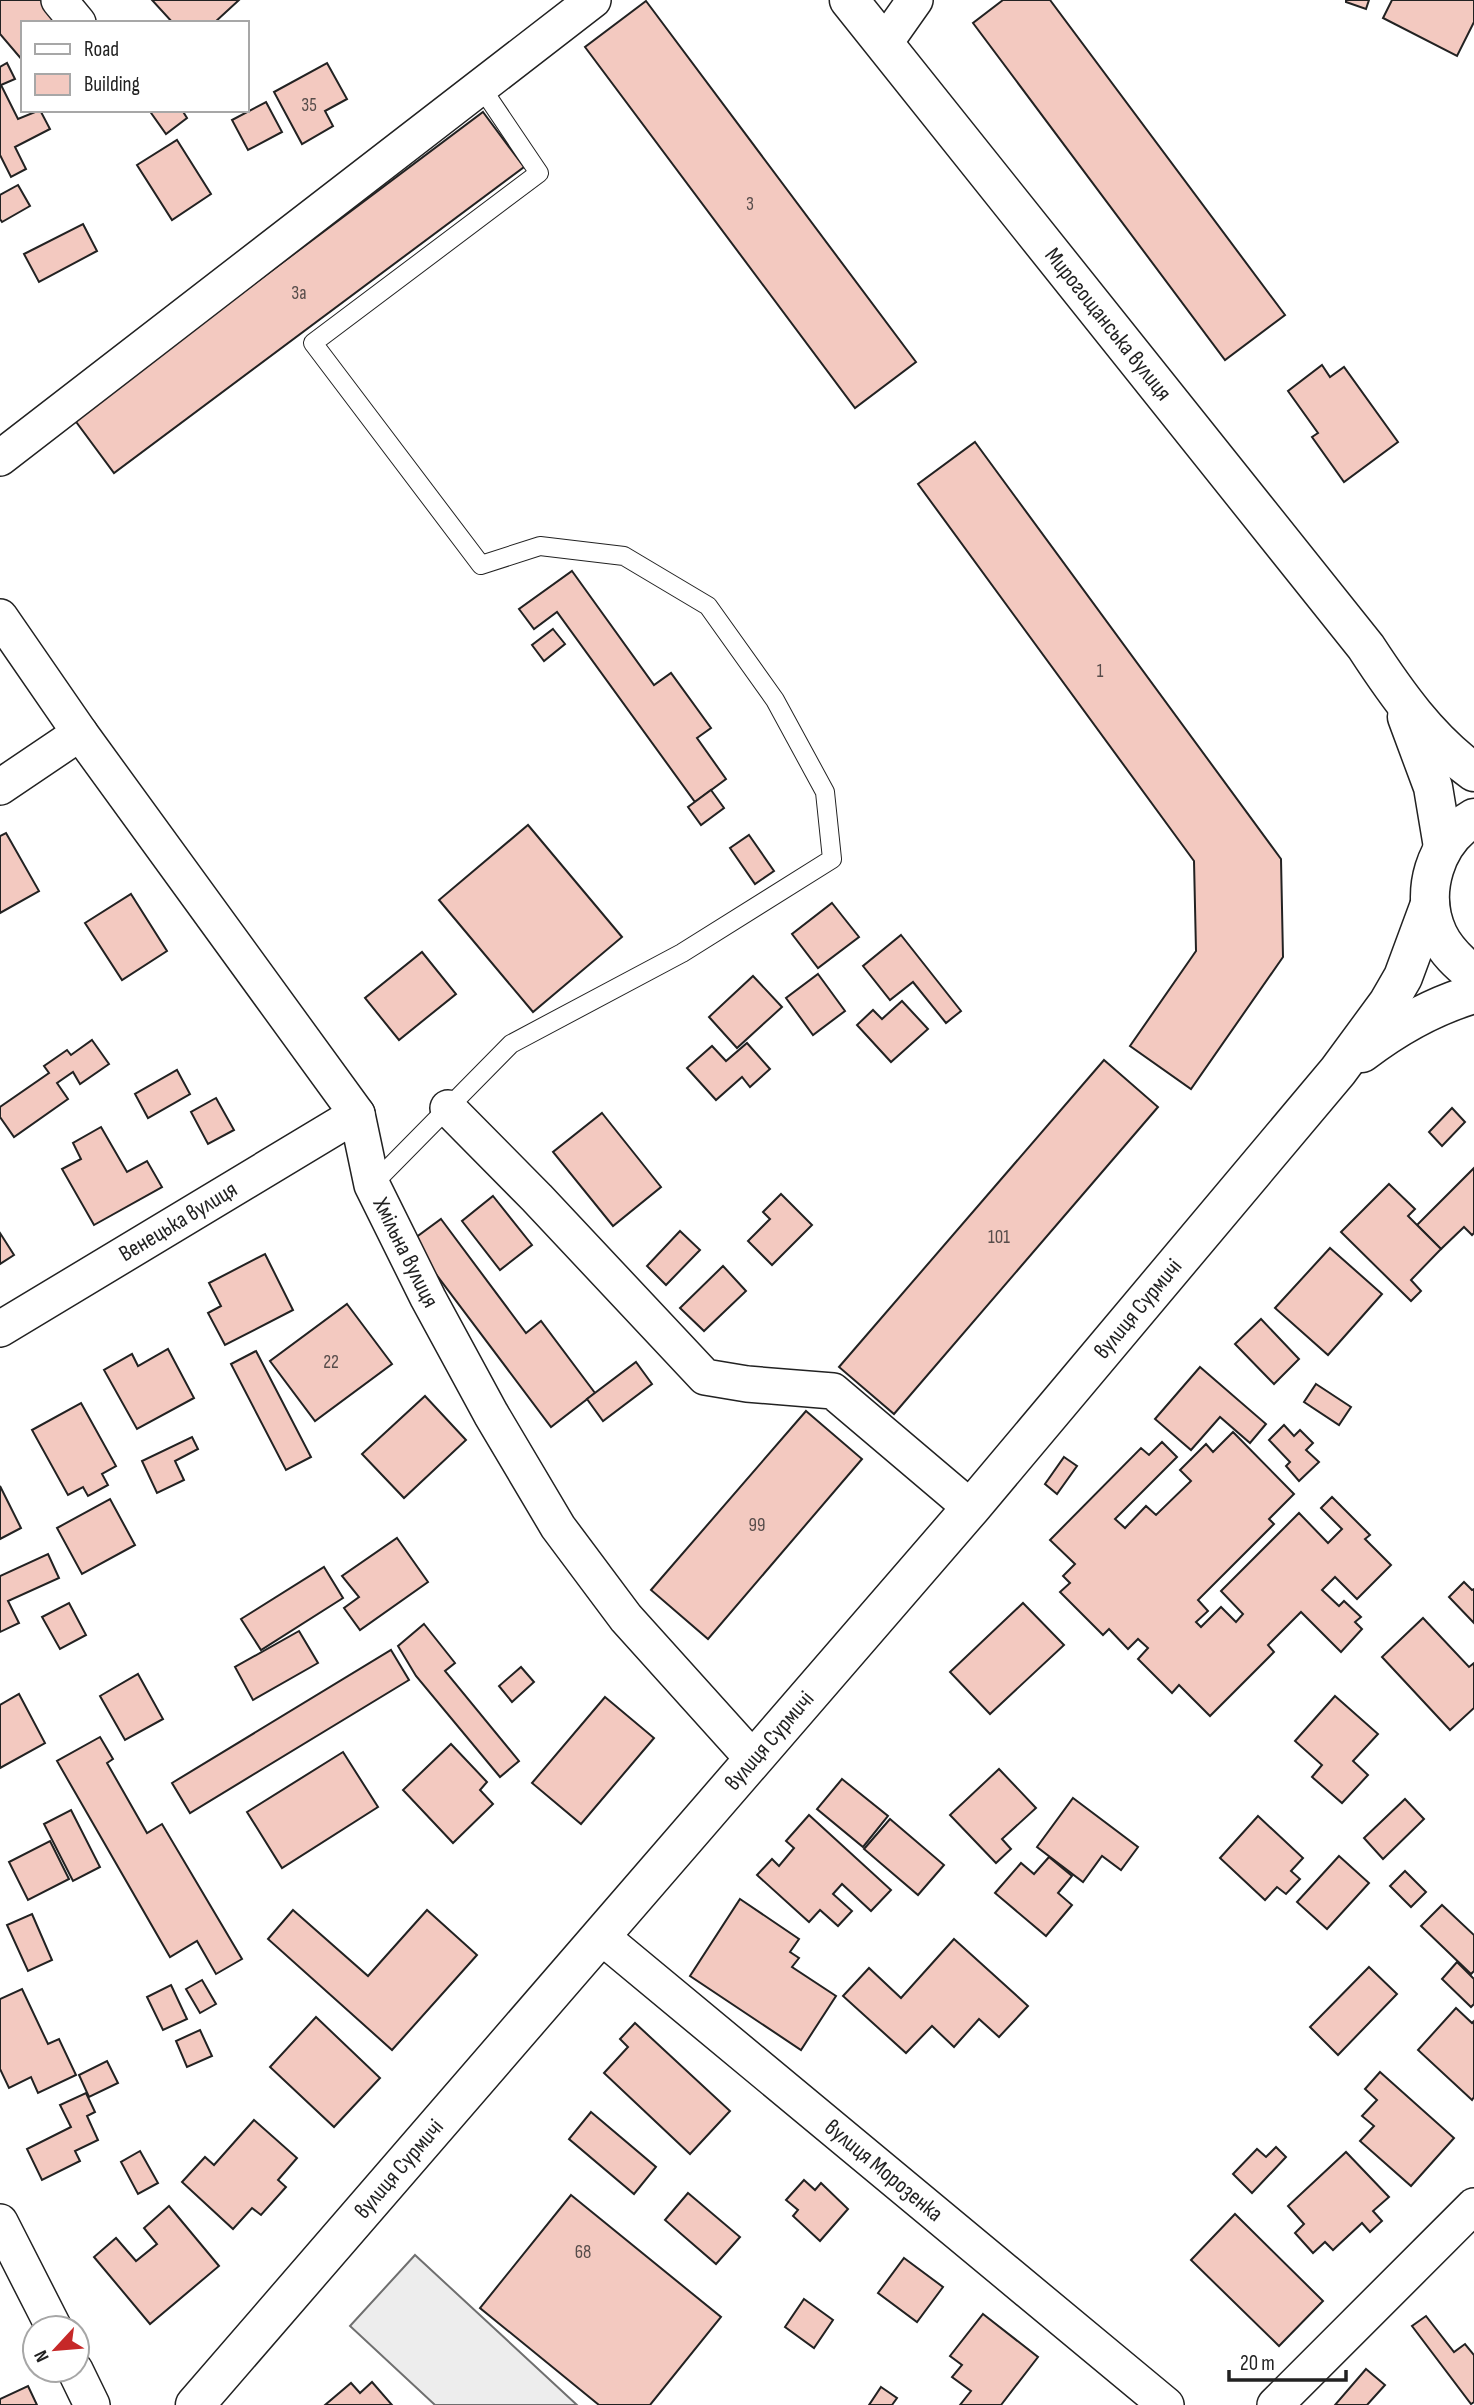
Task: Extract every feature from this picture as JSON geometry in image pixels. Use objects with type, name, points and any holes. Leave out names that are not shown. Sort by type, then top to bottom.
[{"type":"main road","name":"Мирогощанська вулиця","points":[[849,0],[1366,647],[1398,696]]},
{"type":"main road","points":[[1398,696],[1445,747],[1474,772]]},
{"type":"main road","points":[[1398,696],[1433,787],[1443,847]]},
{"type":"main road","points":[[1474,818],[1464,824],[1443,847],[1430,885],[1430,904],[1437,933],[1453,957],[1474,975]]},
{"type":"main road","points":[[1338,1071],[1388,1003],[1403,977],[1430,904]]},
{"type":"main road","points":[[1338,1071],[1380,1039],[1433,1008],[1474,994]]},
{"type":"main road","name":"вулиця Сурмичі","points":[[195,2405],[971,1508],[1338,1071]]},
{"type":"street","points":[[59,0],[76,21]]},
{"type":"street","points":[[0,458],[593,0]]},
{"type":"street","points":[[884,44],[915,0]]},
{"type":"street","name":"Хмільна вулиця","points":[[0,617],[80,733],[357,1114],[372,1185],[428,1298],[491,1415],[558,1527],[626,1618],[754,1760]]},
{"type":"street","points":[[0,787],[80,733]]},
{"type":"street","points":[[448,1108],[537,1198],[705,1377],[747,1384],[833,1391],[971,1508]]},
{"type":"street","name":"Венецька вулиця","points":[[0,1329],[357,1114]]},
{"type":"street","name":"вулиця Морозенка","points":[[601,1937],[1166,2405]]},
{"type":"street","points":[[1275,2405],[1474,2206]]},
{"type":"street","points":[[0,2222],[47,2314]]},
{"type":"street","points":[[82,2384],[92,2405]]},
{"type":"lane","points":[[372,1185],[511,1044],[682,953],[832,859],[825,792],[775,701],[708,606],[624,556],[540,546],[481,565],[313,343],[539,173],[481,87]]},
{"type":"shaded area","points":[[415,2255],[577,2405],[435,2405],[350,2326]]},
{"type":"building","points":[[0,0],[41,0],[58,21],[21,21],[21,59],[0,34]]},
{"type":"building","points":[[152,0],[239,0],[216,21],[171,21]]},
{"type":"building","points":[[1003,0],[1050,0],[1285,315],[1225,360],[973,23]]},
{"type":"building","points":[[1346,0],[1369,0],[1366,9]]},
{"type":"building","points":[[1392,0],[1474,0],[1474,22],[1457,56],[1383,18]]},
{"type":"building","points":[[646,1],[916,362],[855,408],[585,47]]},
{"type":"building","points":[[7,63],[15,79],[1,85],[18,119],[41,112],[50,129],[15,147],[26,169],[11,177],[0,155],[0,67]]},
{"type":"building","points":[[327,63],[347,99],[325,111],[333,126],[302,144],[274,92]]},
{"type":"building","points":[[266,102],[282,132],[248,150],[232,120]]},
{"type":"building","points":[[150,112],[183,112],[187,118],[166,134]]},
{"type":"building","points":[[483,112],[524,167],[114,473],[74,419]]},
{"type":"building","points":[[177,140],[211,194],[172,220],[137,165]]},
{"type":"building","points":[[18,185],[30,206],[2,222],[0,195]]},
{"type":"building","points":[[83,224],[97,251],[39,282],[24,254]]},
{"type":"building","points":[[1322,365],[1330,377],[1344,367],[1398,442],[1344,482],[1312,437],[1318,433],[1288,391]]},
{"type":"building","points":[[975,442],[1281,859],[1283,957],[1191,1089],[1130,1046],[1196,951],[1194,861],[918,484]]},
{"type":"building","points":[[572,571],[654,685],[671,673],[711,728],[697,738],[726,779],[695,802],[557,612],[534,629],[519,609]]},
{"type":"building","points":[[553,629],[565,644],[544,661],[532,645]]},
{"type":"building","points":[[711,790],[724,808],[701,825],[688,807]]},
{"type":"building","points":[[528,825],[622,937],[533,1012],[439,900]]},
{"type":"building","points":[[6,833],[39,891],[0,913],[0,836]]},
{"type":"building","points":[[749,835],[774,871],[755,884],[730,848]]},
{"type":"building","points":[[131,894],[167,951],[122,980],[85,923]]},
{"type":"building","points":[[832,903],[859,937],[818,968],[792,934]]},
{"type":"building","points":[[901,935],[961,1011],[946,1023],[913,982],[890,1000],[863,966]]},
{"type":"building","points":[[422,952],[456,994],[399,1040],[365,998]]},
{"type":"building","points":[[818,974],[845,1011],[813,1035],[786,998]]},
{"type":"building","points":[[753,976],[782,1007],[737,1048],[709,1017]]},
{"type":"building","points":[[902,1001],[928,1029],[891,1062],[857,1025],[873,1010],[882,1019]]},
{"type":"building","points":[[92,1040],[109,1064],[80,1084],[73,1072],[57,1083],[68,1099],[14,1137],[0,1117],[0,1107],[49,1073],[44,1066],[67,1050],[71,1055]]},
{"type":"building","points":[[747,1043],[770,1069],[750,1087],[742,1077],[716,1100],[687,1068],[712,1046],[726,1061]]},
{"type":"building","points":[[1104,1060],[1158,1107],[894,1414],[839,1367]]},
{"type":"building","points":[[177,1070],[190,1094],[148,1118],[135,1094]]},
{"type":"building","points":[[216,1098],[234,1130],[208,1144],[191,1112]]},
{"type":"building","points":[[1452,1108],[1465,1122],[1442,1146],[1429,1132]]},
{"type":"building","points":[[602,1113],[661,1187],[613,1226],[553,1152]]},
{"type":"building","points":[[101,1127],[127,1172],[147,1161],[162,1187],[94,1225],[62,1169],[81,1159],[73,1143]]},
{"type":"building","points":[[1474,1168],[1474,1233],[1472,1235],[1464,1227],[1441,1249],[1417,1225]]},
{"type":"building","points":[[1389,1184],[1415,1209],[1408,1216],[1441,1249],[1411,1280],[1421,1291],[1411,1301],[1341,1232]]},
{"type":"building","points":[[781,1194],[812,1225],[772,1265],[748,1241],[770,1219],[763,1212]]},
{"type":"building","points":[[493,1196],[532,1245],[500,1270],[462,1221]]},
{"type":"building","points":[[441,1219],[526,1333],[541,1321],[595,1393],[551,1427],[411,1241]]},
{"type":"building","points":[[680,1231],[700,1250],[666,1285],[647,1266]]},
{"type":"building","points":[[0,1233],[14,1255],[0,1264]]},
{"type":"building","points":[[1330,1248],[1382,1294],[1328,1355],[1275,1308]]},
{"type":"building","points":[[265,1254],[293,1310],[225,1345],[208,1313],[221,1306],[209,1283]]},
{"type":"building","points":[[723,1266],[746,1291],[704,1331],[680,1308]]},
{"type":"building","points":[[347,1304],[392,1364],[315,1421],[270,1361]]},
{"type":"building","points":[[1261,1319],[1299,1359],[1274,1384],[1235,1344]]},
{"type":"building","points":[[168,1349],[194,1398],[137,1429],[104,1370],[132,1354],[138,1366]]},
{"type":"building","points":[[256,1351],[311,1457],[286,1470],[231,1364]]},
{"type":"building","points":[[636,1362],[652,1384],[603,1421],[587,1399]]},
{"type":"building","points":[[1200,1367],[1266,1424],[1250,1443],[1220,1417],[1191,1450],[1155,1419]]},
{"type":"building","points":[[1316,1384],[1351,1407],[1339,1425],[1304,1402]]},
{"type":"building","points":[[425,1396],[466,1440],[404,1498],[362,1454]]},
{"type":"building","points":[[81,1403],[116,1466],[102,1474],[108,1485],[88,1496],[83,1487],[68,1495],[32,1430]]},
{"type":"building","points":[[806,1411],[862,1459],[708,1639],[651,1590]]},
{"type":"building","points":[[1284,1425],[1294,1436],[1300,1430],[1313,1443],[1306,1450],[1319,1462],[1299,1481],[1286,1466],[1290,1462],[1269,1440]]},
{"type":"building","points":[[1233,1432],[1294,1494],[1269,1519],[1274,1524],[1198,1600],[1208,1611],[1196,1622],[1201,1627],[1221,1607],[1236,1622],[1243,1614],[1221,1591],[1299,1513],[1328,1543],[1342,1529],[1321,1508],[1332,1497],[1370,1535],[1365,1539],[1391,1565],[1357,1599],[1335,1577],[1322,1590],[1339,1606],[1344,1601],[1361,1617],[1355,1622],[1362,1629],[1341,1652],[1301,1612],[1268,1645],[1274,1652],[1210,1716],[1179,1685],[1172,1693],[1138,1659],[1148,1648],[1138,1639],[1128,1649],[1109,1629],[1103,1635],[1060,1592],[1070,1583],[1063,1576],[1075,1564],[1050,1540],[1141,1448],[1149,1455],[1162,1442],[1177,1457],[1115,1519],[1125,1528],[1146,1506],[1156,1515],[1191,1481],[1180,1470],[1206,1444],[1213,1452]]},
{"type":"building","points":[[192,1437],[198,1449],[175,1461],[184,1480],[157,1493],[142,1461]]},
{"type":"building","points":[[1064,1457],[1077,1466],[1057,1494],[1045,1484]]},
{"type":"building","points":[[0,1486],[21,1528],[0,1539]]},
{"type":"building","points":[[110,1499],[135,1545],[82,1574],[57,1528]]},
{"type":"building","points":[[397,1538],[428,1582],[360,1630],[344,1608],[359,1597],[342,1576]]},
{"type":"building","points":[[48,1554],[59,1578],[8,1601],[19,1623],[0,1632],[0,1576]]},
{"type":"building","points":[[324,1567],[343,1598],[261,1650],[241,1619]]},
{"type":"building","points":[[1464,1582],[1474,1589],[1474,1623],[1449,1597]]},
{"type":"building","points":[[69,1603],[86,1635],[60,1649],[42,1617]]},
{"type":"building","points":[[1023,1603],[1064,1645],[990,1714],[950,1672]]},
{"type":"building","points":[[1423,1618],[1469,1667],[1474,1663],[1474,1708],[1450,1730],[1382,1657]]},
{"type":"building","points":[[424,1624],[455,1663],[445,1671],[519,1761],[500,1777],[416,1676],[398,1646]]},
{"type":"building","points":[[299,1631],[318,1663],[253,1700],[235,1667]]},
{"type":"building","points":[[391,1650],[409,1680],[190,1813],[172,1783]]},
{"type":"building","points":[[521,1667],[534,1682],[512,1702],[499,1686]]},
{"type":"building","points":[[138,1674],[163,1719],[125,1740],[100,1696]]},
{"type":"building","points":[[19,1694],[45,1743],[0,1768],[0,1705]]},
{"type":"building","points":[[1335,1696],[1378,1734],[1353,1761],[1368,1775],[1342,1803],[1312,1777],[1322,1765],[1295,1741]]},
{"type":"building","points":[[605,1697],[654,1738],[581,1824],[532,1783]]},
{"type":"building","points":[[100,1737],[113,1759],[107,1763],[147,1833],[162,1824],[242,1959],[216,1974],[197,1941],[170,1957],[57,1761]]},
{"type":"building","points":[[451,1744],[487,1782],[480,1790],[493,1804],[453,1843],[403,1790]]},
{"type":"building","points":[[343,1752],[378,1807],[282,1868],[247,1812]]},
{"type":"building","points":[[999,1769],[1036,1808],[1002,1839],[1011,1849],[996,1863],[950,1815]]},
{"type":"building","points":[[842,1779],[888,1816],[863,1847],[817,1809]]},
{"type":"building","points":[[1073,1798],[1138,1847],[1121,1870],[1102,1856],[1083,1882],[1037,1847]]},
{"type":"building","points":[[1405,1799],[1424,1819],[1383,1859],[1364,1838]]},
{"type":"building","points":[[71,1810],[100,1867],[73,1881],[44,1824]]},
{"type":"building","points":[[809,1815],[891,1890],[871,1911],[842,1884],[833,1894],[852,1911],[838,1926],[820,1910],[809,1922],[757,1875],[772,1859],[779,1866],[794,1848],[786,1841]]},
{"type":"building","points":[[1258,1816],[1303,1858],[1291,1871],[1300,1879],[1286,1894],[1277,1887],[1265,1900],[1220,1858]]},
{"type":"building","points":[[890,1819],[944,1865],[918,1895],[864,1849]]},
{"type":"building","points":[[50,1841],[69,1879],[28,1900],[9,1862]]},
{"type":"building","points":[[1339,1856],[1369,1883],[1327,1929],[1297,1902]]},
{"type":"building","points":[[1049,1857],[1072,1876],[1058,1893],[1072,1905],[1046,1936],[995,1893],[1021,1863],[1034,1874]]},
{"type":"building","points":[[1405,1871],[1426,1892],[1411,1907],[1390,1886]]},
{"type":"building","points":[[740,1899],[799,1939],[790,1952],[799,1958],[792,1967],[836,1996],[801,2050],[690,1976]]},
{"type":"building","points":[[1442,1905],[1474,1935],[1474,1971],[1471,1974],[1421,1926]]},
{"type":"building","points":[[293,1910],[368,1976],[427,1910],[477,1955],[392,2050],[268,1939]]},
{"type":"building","points":[[32,1914],[52,1960],[28,1971],[7,1925]]},
{"type":"building","points":[[954,1939],[1028,2006],[999,2037],[979,2019],[954,2047],[932,2026],[906,2053],[843,1996],[869,1968],[901,1998]]},
{"type":"building","points":[[1457,1962],[1474,1979],[1474,2004],[1471,2007],[1442,1979]]},
{"type":"building","points":[[1369,1967],[1397,1994],[1338,2055],[1310,2027]]},
{"type":"building","points":[[202,1980],[216,2004],[200,2013],[186,1989]]},
{"type":"building","points":[[171,1985],[187,2019],[163,2030],[147,1997]]},
{"type":"building","points":[[22,1989],[48,2044],[59,2039],[76,2075],[38,2093],[31,2077],[9,2088],[0,2069],[0,1999]]},
{"type":"building","points":[[1456,2008],[1472,2023],[1474,2021],[1472,2100],[1418,2050]]},
{"type":"building","points":[[316,2017],[380,2078],[334,2127],[270,2067]]},
{"type":"building","points":[[635,2023],[730,2111],[690,2154],[604,2073],[628,2047],[620,2039]]},
{"type":"building","points":[[200,2030],[212,2056],[187,2067],[176,2041]]},
{"type":"building","points":[[107,2061],[118,2083],[89,2097],[79,2075]]},
{"type":"building","points":[[1380,2072],[1454,2138],[1411,2186],[1360,2141],[1374,2126],[1362,2116],[1377,2100],[1365,2089]]},
{"type":"building","points":[[86,2093],[95,2112],[87,2116],[98,2140],[75,2151],[80,2161],[42,2180],[27,2149],[71,2127],[60,2105]]},
{"type":"building","points":[[591,2112],[656,2167],[634,2194],[569,2139]]},
{"type":"building","points":[[254,2120],[297,2158],[278,2180],[286,2187],[261,2215],[252,2208],[233,2229],[182,2182],[205,2157],[214,2165]]},
{"type":"building","points":[[1276,2147],[1286,2157],[1252,2193],[1233,2174],[1257,2149],[1266,2157]]},
{"type":"building","points":[[140,2151],[158,2183],[138,2194],[121,2162]]},
{"type":"building","points":[[1346,2152],[1389,2197],[1373,2211],[1382,2221],[1370,2232],[1362,2223],[1333,2250],[1325,2242],[1313,2253],[1295,2233],[1304,2224],[1288,2206]]},
{"type":"building","points":[[804,2180],[815,2190],[821,2183],[848,2209],[820,2241],[793,2216],[798,2210],[786,2200]]},
{"type":"building","points":[[688,2193],[740,2237],[716,2264],[665,2220]]},
{"type":"building","points":[[571,2195],[721,2317],[650,2405],[599,2405],[480,2308]]},
{"type":"building","points":[[169,2206],[219,2266],[150,2324],[94,2257],[116,2238],[136,2261],[157,2244],[144,2228]]},
{"type":"building","points":[[1235,2214],[1323,2301],[1279,2346],[1191,2260]]},
{"type":"building","points":[[904,2258],[943,2287],[917,2322],[878,2293]]},
{"type":"building","points":[[804,2299],[833,2320],[814,2348],[785,2327]]},
{"type":"building","points":[[983,2314],[1038,2357],[1001,2405],[960,2405],[971,2391],[952,2377],[962,2365],[950,2356]]},
{"type":"building","points":[[1426,2316],[1454,2352],[1465,2344],[1474,2355],[1474,2402],[1471,2404],[1412,2326]]},
{"type":"building","points":[[1366,2369],[1385,2385],[1367,2405],[1335,2405]]},
{"type":"building","points":[[372,2382],[392,2405],[325,2405],[351,2383],[360,2393]]},
{"type":"building","points":[[28,2386],[37,2405],[0,2405],[0,2399]]},
{"type":"building","points":[[881,2387],[897,2398],[892,2405],[869,2405]]}]
